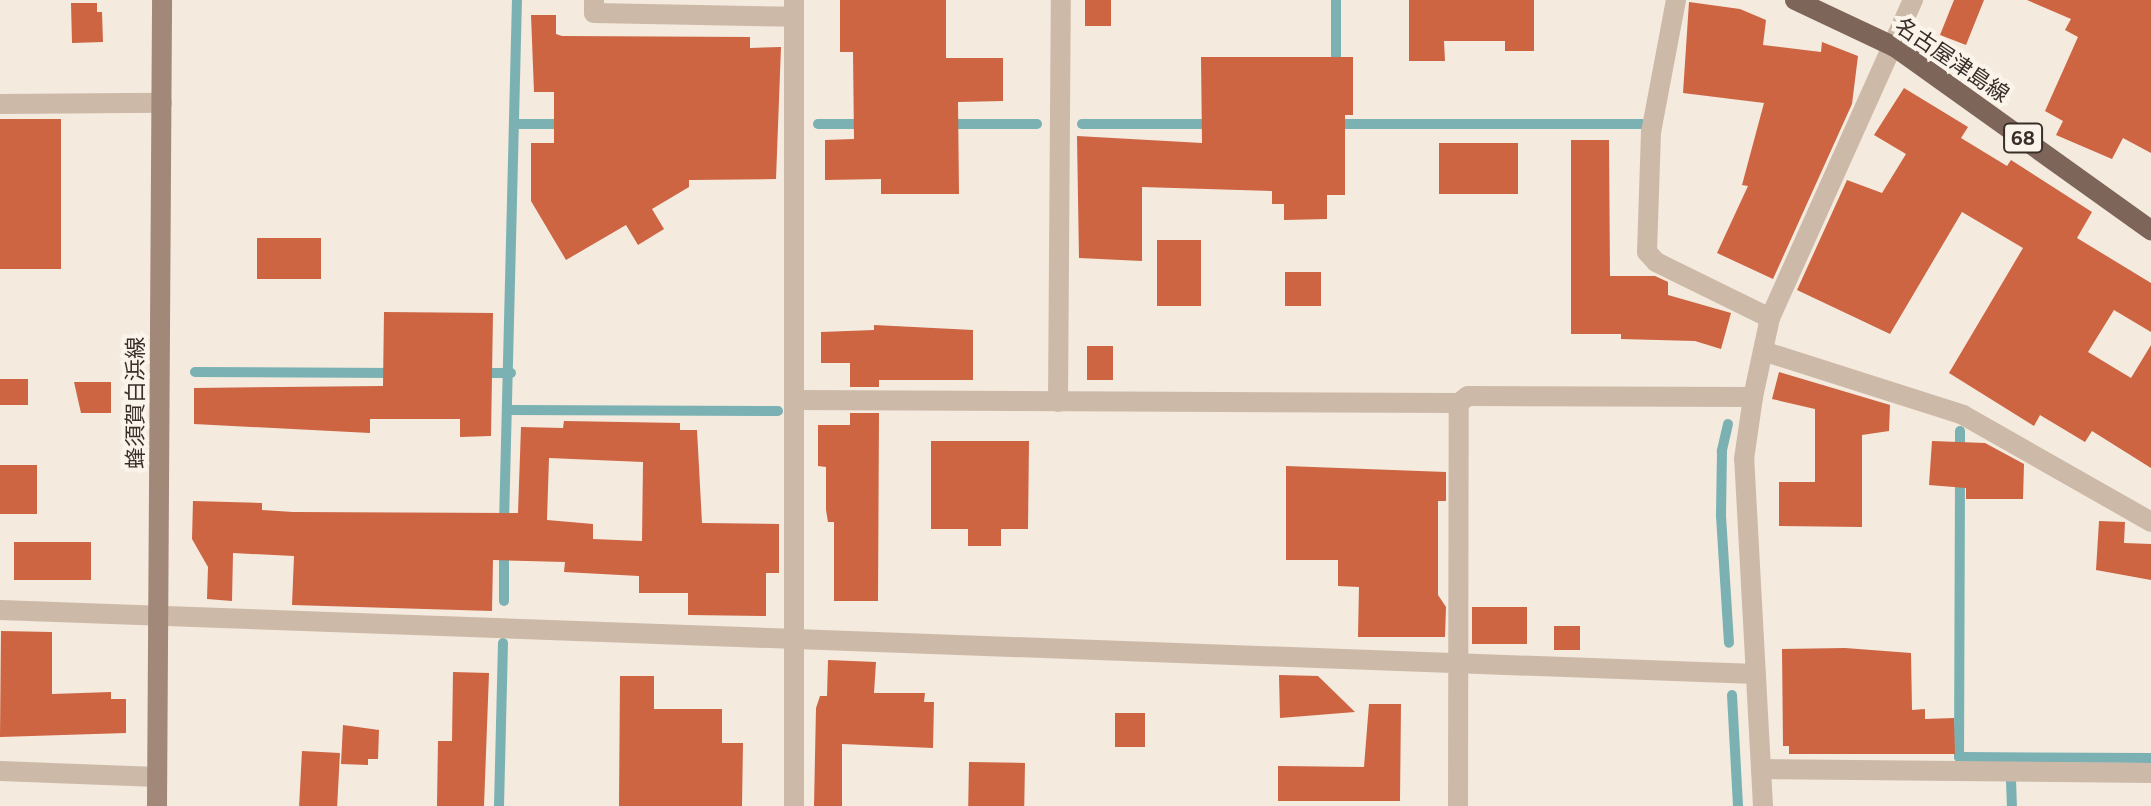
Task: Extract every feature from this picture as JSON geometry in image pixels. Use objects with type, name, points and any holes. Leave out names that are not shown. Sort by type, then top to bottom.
[{"type":"main road","name":"蜂須賀白浜線","points":[[157,806],[162,0]]},
{"type":"main road","name":"名古屋津島線","points":[[1795,0],[1895,47],[2151,230]]},
{"type":"street","points":[[594,0],[594,13],[794,8],[794,806]]},
{"type":"street","points":[[1058,402],[1061,0]]},
{"type":"street","points":[[1676,0],[1651,132],[1647,252],[1656,262],[1770,318]]},
{"type":"street","points":[[1763,806],[1744,459],[1753,397],[1770,318],[1895,47],[1913,0]]},
{"type":"street","points":[[0,104],[162,103]]},
{"type":"street","points":[[1763,351],[1963,415],[2151,522]]},
{"type":"street","points":[[794,400],[1459,403],[1468,396],[1753,397]]},
{"type":"street","points":[[1458,806],[1459,403]]},
{"type":"street","points":[[0,610],[1756,674]]},
{"type":"street","points":[[1761,769],[2151,773]]},
{"type":"street","points":[[0,771],[157,777]]},
{"type":"building","points":[[840,0],[946,0],[946,58],[1003,58],[1003,101],[958,102],[959,194],[881,194],[881,179],[825,180],[825,140],[854,139],[853,52],[840,52]]},
{"type":"building","points":[[1085,0],[1111,0],[1111,26],[1085,26]]},
{"type":"building","points":[[1409,0],[1534,0],[1534,51],[1505,51],[1505,41],[1444,41],[1445,61],[1409,61]]},
{"type":"building","points":[[1954,0],[1984,0],[1966,45],[1940,35]]},
{"type":"building","points":[[2027,0],[2151,0],[2151,153],[2123,138],[2112,159],[2056,135],[2063,121],[2045,111],[2078,37],[2065,30],[2071,19]]},
{"type":"building","points":[[1689,2],[1740,9],[1766,20],[1763,45],[1821,52],[1822,42],[1858,56],[1852,104],[1773,279],[1717,253],[1748,186],[1742,185],[1764,103],[1683,93]]},
{"type":"building","points":[[71,3],[97,3],[97,12],[102,12],[103,42],[72,43]]},
{"type":"building","points":[[531,15],[556,15],[556,34],[562,36],[750,37],[750,48],[781,47],[776,179],[689,180],[689,187],[652,209],[664,229],[638,245],[626,225],[566,260],[531,201],[531,143],[554,143],[554,92],[534,92]]},
{"type":"building","points":[[1201,57],[1353,57],[1353,115],[1345,115],[1345,195],[1327,195],[1327,219],[1284,220],[1284,204],[1272,204],[1272,191],[1142,187],[1142,261],[1079,258],[1077,136],[1202,143]]},
{"type":"building","points":[[1904,88],[1968,127],[1961,138],[2007,166],[2011,160],[2092,212],[2077,238],[2151,283],[2151,332],[2114,310],[2088,352],[2131,378],[2151,345],[2151,468],[2092,431],[2085,442],[2040,415],[2034,426],[1949,373],[2023,248],[1962,212],[1890,334],[1797,290],[1847,180],[1882,193],[1906,154],[1874,135]]},
{"type":"building","points":[[0,119],[61,119],[61,269],[0,269]]},
{"type":"building","points":[[1571,140],[1609,140],[1610,276],[1655,276],[1668,282],[1668,295],[1731,313],[1721,349],[1695,341],[1621,339],[1621,334],[1571,334]]},
{"type":"building","points":[[1439,143],[1518,143],[1518,194],[1439,194]]},
{"type":"building","points":[[257,238],[321,238],[321,279],[257,279]]},
{"type":"building","points":[[1157,240],[1201,240],[1201,306],[1157,306]]},
{"type":"building","points":[[1285,272],[1321,272],[1321,306],[1285,306]]},
{"type":"building","points":[[384,312],[493,313],[491,436],[460,437],[460,419],[370,419],[370,433],[194,424],[194,388],[383,386]]},
{"type":"building","points":[[874,325],[973,330],[973,380],[879,380],[879,387],[850,387],[850,363],[821,363],[821,332],[874,330]]},
{"type":"building","points":[[1087,346],[1113,346],[1113,380],[1087,380]]},
{"type":"building","points":[[1779,372],[1890,405],[1889,431],[1862,435],[1862,527],[1779,526],[1779,482],[1815,482],[1815,409],[1772,399]]},
{"type":"building","points":[[0,379],[28,379],[28,405],[0,405]]},
{"type":"building","points":[[74,382],[111,382],[111,413],[81,413]]},
{"type":"building","points":[[850,413],[879,413],[878,601],[834,601],[834,522],[828,522],[826,510],[826,467],[818,466],[818,425],[850,425]]},
{"type":"building","points":[[564,421],[680,423],[680,430],[697,430],[702,523],[779,524],[779,573],[766,573],[766,616],[688,615],[688,593],[639,593],[639,576],[564,572],[565,562],[493,560],[492,611],[292,605],[294,556],[233,553],[232,601],[207,599],[208,567],[192,539],[193,501],[262,503],[262,510],[293,512],[518,513],[521,427],[563,428]],"holes":[[[549,458],[643,462],[642,541],[593,539],[593,524],[547,520]]]},
{"type":"building","points":[[931,441],[1029,441],[1028,529],[1001,529],[1001,546],[968,546],[968,529],[931,529]]},
{"type":"building","points":[[1932,441],[1985,443],[2024,464],[2023,499],[1966,499],[1966,488],[1929,485]]},
{"type":"building","points":[[0,465],[37,465],[37,514],[0,514]]},
{"type":"building","points":[[1286,466],[1446,472],[1446,501],[1438,501],[1438,595],[1446,607],[1445,637],[1358,637],[1359,587],[1338,586],[1338,560],[1286,560]]},
{"type":"building","points":[[2099,521],[2125,522],[2124,543],[2151,544],[2151,580],[2096,570]]},
{"type":"building","points":[[14,542],[91,542],[91,580],[14,580]]},
{"type":"building","points":[[1472,607],[1527,607],[1527,644],[1472,644]]},
{"type":"building","points":[[1554,626],[1580,626],[1580,650],[1554,650]]},
{"type":"building","points":[[1,631],[52,632],[52,694],[111,692],[111,699],[126,699],[126,733],[0,737]]},
{"type":"building","points":[[1845,648],[1911,653],[1912,710],[1925,709],[1925,719],[1954,718],[1955,754],[1789,754],[1789,746],[1783,746],[1782,649]]},
{"type":"building","points":[[828,660],[876,662],[874,693],[925,693],[924,702],[934,702],[933,748],[842,744],[842,806],[814,806],[816,708],[820,696],[827,696]]},
{"type":"building","points":[[453,672],[489,673],[484,806],[437,806],[438,741],[452,741]]},
{"type":"building","points":[[1279,675],[1318,676],[1355,712],[1280,718]]},
{"type":"building","points":[[620,676],[654,676],[654,709],[722,709],[722,743],[743,743],[742,806],[619,806]]},
{"type":"building","points":[[1369,704],[1401,704],[1400,801],[1278,801],[1278,766],[1364,767]]},
{"type":"building","points":[[1115,713],[1145,713],[1145,747],[1115,747]]},
{"type":"building","points":[[343,725],[379,730],[378,759],[368,759],[368,765],[341,764]]},
{"type":"building","points":[[302,751],[340,753],[337,806],[299,806]]},
{"type":"building","points":[[969,762],[1025,763],[1024,806],[968,806]]},
{"type":"waterway","points":[[504,523],[517,0]]},
{"type":"waterway","points":[[1336,0],[1336,70]]},
{"type":"waterway","points":[[514,124],[564,124]]},
{"type":"waterway","points":[[818,124],[864,124]]},
{"type":"waterway","points":[[944,124],[1037,124]]},
{"type":"waterway","points":[[1082,124],[1212,124]]},
{"type":"waterway","points":[[1332,124],[1642,124]]},
{"type":"waterway","points":[[195,372],[397,373]]},
{"type":"waterway","points":[[481,373],[511,373]]},
{"type":"waterway","points":[[510,410],[778,411]]},
{"type":"waterway","points":[[1728,424],[1722,451],[1721,516],[1729,643]]},
{"type":"waterway","points":[[1960,431],[1960,455]]},
{"type":"waterway","points":[[1960,475],[1959,757],[2151,758]]},
{"type":"waterway","points":[[504,547],[504,601]]},
{"type":"waterway","points":[[499,806],[503,643]]},
{"type":"waterway","points":[[1732,695],[1738,806]]},
{"type":"waterway","points":[[2011,780],[2012,806]]}]
